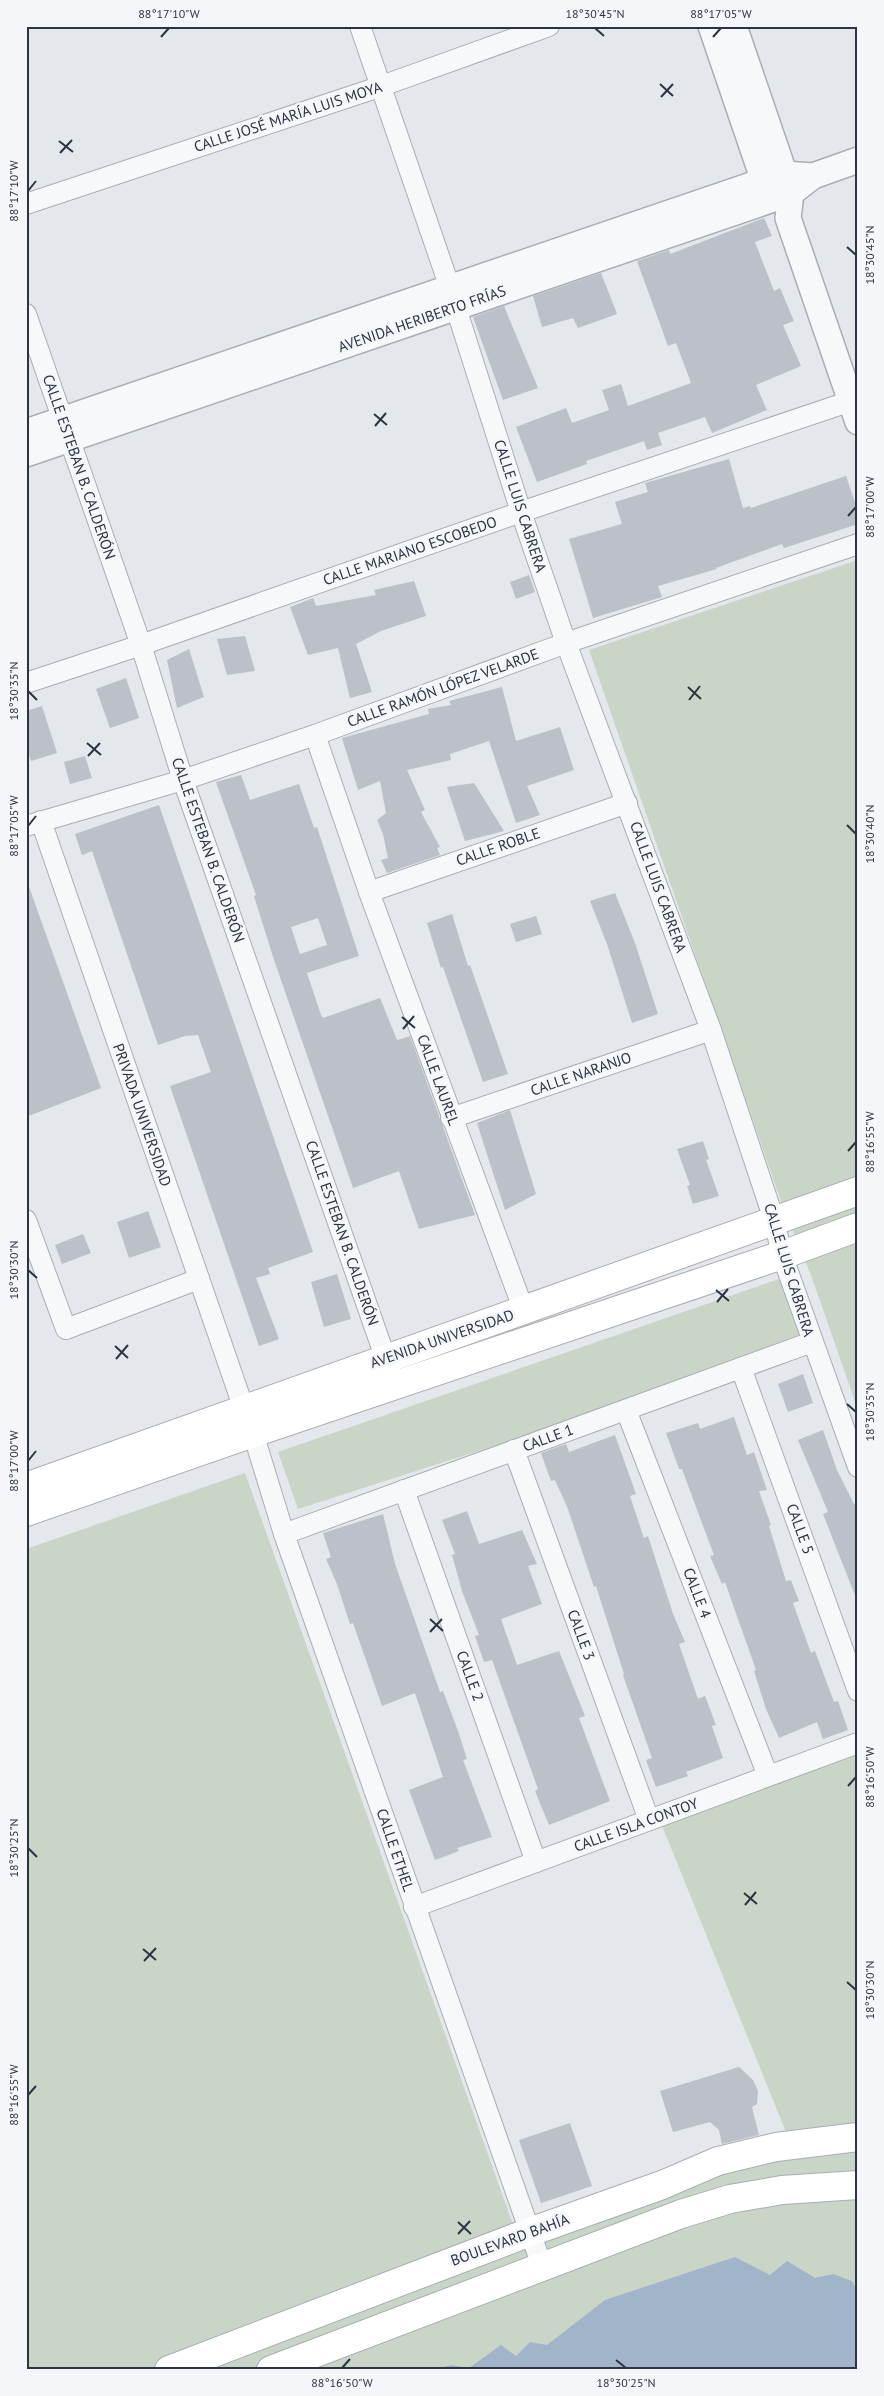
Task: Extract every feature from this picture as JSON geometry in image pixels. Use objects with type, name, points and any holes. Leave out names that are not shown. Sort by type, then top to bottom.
[{"type":"main road","name":"AVENIDA UNIVERSIDAD","points":[[26,1512],[166,1450],[248,1421],[386,1359],[774,1220],[858,1192]]},
{"type":"main road","name":"AVENIDA UNIVERSIDAD","points":[[248,1421],[394,1385],[858,1228]]},
{"type":"main road","name":"AVENIDA UNIVERSIDAD","points":[[26,1487],[166,1450]]},
{"type":"main road","name":"BOULEVARD BAHÍA","points":[[170,2370],[530,2232],[662,2185],[718,2160],[776,2147],[858,2136]]},
{"type":"main road","points":[[271,2370],[681,2214],[730,2199],[782,2190],[858,2185]]},
{"type":"street","name":"CALLE LUIS CABRERA","points":[[360,26],[379,87],[453,298],[521,512],[566,643],[711,1030],[774,1220],[782,1255],[858,1467]]},
{"type":"street","name":"CALLE JOSÉ MARÍA LUIS MOYA","points":[[26,204],[379,87],[549,26]]},
{"type":"street","points":[[712,26],[778,187]]},
{"type":"street","points":[[734,26],[778,187],[854,412]]},
{"type":"street","name":"AVENIDA HERIBERTO FRÍAS","points":[[26,454],[67,429],[858,160]]},
{"type":"street","name":"CALLE ESTEBAN B. CALDERÓN","points":[[26,314],[141,645],[183,780],[394,1385]]},
{"type":"street","name":"CALLE MARIANO ESCOBEDO","points":[[26,683],[141,645],[521,512],[854,412]]},
{"type":"street","name":"AVENIDA HERIBERTO FRÍAS","points":[[26,432],[67,429]]},
{"type":"street","name":"CALLE RAMÓN LÓPEZ VELARDE","points":[[34,823],[183,780],[315,735],[566,643],[858,544]]},
{"type":"street","name":"CALLE LAUREL","points":[[315,735],[369,892],[524,1311]]},
{"type":"street","name":"CALLE ROBLE","points":[[369,892],[627,803]]},
{"type":"street","name":"PRIVADA UNIVERSIDAD","points":[[34,823],[199,1279],[248,1421]]},
{"type":"street","name":"CALLE NARANJO","points":[[452,1118],[711,1030]]},
{"type":"street","points":[[26,1220],[66,1329],[199,1279]]},
{"type":"street","name":"CALLE 1","points":[[284,1534],[812,1342]]},
{"type":"street","name":"CALLE 5","points":[[742,1368],[858,1691]]},
{"type":"street","name":"CALLE 4","points":[[626,1410],[768,1776]]},
{"type":"street","name":"CALLE ETHEL","points":[[248,1421],[284,1534],[542,2266]]},
{"type":"street","name":"CALLE 3","points":[[514,1450],[649,1820]]},
{"type":"street","name":"CALLE 2","points":[[404,1490],[536,1862]]},
{"type":"street","name":"CALLE ISLA CONTOY","points":[[414,1906],[858,1743]]},
{"type":"green space","points":[[858,560],[858,1410],[811,1275],[784,1210],[589,650]]},
{"type":"green space","points":[[779,1279],[802,1337],[550,1428],[298,1509],[278,1452]]},
{"type":"green space","points":[[245,1473],[516,2233],[714,2153],[786,2132],[661,1823],[858,1751],[858,2370],[26,2370],[26,1549]]},
{"type":"water","points":[[735,2257],[770,2275],[787,2261],[815,2278],[833,2274],[852,2281],[858,2292],[858,2370],[431,2370],[452,2365],[469,2368],[501,2345],[516,2356],[530,2342],[547,2345],[605,2300]]},
{"type":"building","points":[[764,218],[772,236],[755,242],[774,291],[780,288],[794,321],[783,325],[801,366],[756,385],[767,410],[712,433],[705,417],[658,433],[662,445],[647,450],[644,441],[586,461],[587,464],[537,482],[516,427],[566,408],[572,423],[609,410],[602,390],[621,384],[628,406],[691,383],[676,343],[668,346],[637,261],[669,250],[670,254]]},
{"type":"building","points":[[601,273],[617,314],[578,328],[573,318],[542,327],[533,296]]},
{"type":"building","points":[[504,306],[538,388],[503,400],[473,317]]},
{"type":"building","points":[[729,459],[743,508],[750,506],[751,508],[846,476],[858,511],[858,524],[784,548],[782,544],[717,569],[658,586],[662,597],[593,618],[569,539],[622,524],[615,502],[648,492],[645,483]]},
{"type":"building","points":[[529,575],[535,592],[516,599],[510,582]]},
{"type":"building","points":[[414,581],[426,616],[381,631],[356,644],[372,692],[350,698],[338,648],[308,655],[290,607],[313,598],[316,606],[376,595],[374,590]]},
{"type":"building","points":[[245,636],[255,671],[227,675],[217,639]]},
{"type":"building","points":[[189,649],[204,697],[177,708],[167,660]]},
{"type":"building","points":[[126,678],[139,718],[110,728],[96,689]]},
{"type":"building","points":[[502,687],[516,741],[560,727],[574,770],[527,786],[540,815],[516,823],[489,741],[450,754],[451,760],[407,770],[425,810],[421,812],[440,847],[437,848],[440,855],[387,873],[381,860],[388,858],[383,834],[377,820],[386,813],[380,781],[358,790],[342,738],[429,714],[428,709],[451,705],[449,701]]},
{"type":"building","points":[[42,706],[57,753],[31,761],[26,746],[26,711]]},
{"type":"building","points":[[85,756],[92,778],[70,784],[64,762]]},
{"type":"building","points":[[241,775],[250,800],[299,784],[314,828],[317,827],[359,956],[307,973],[321,1015],[323,1018],[380,998],[397,1040],[410,1036],[475,1215],[419,1229],[399,1171],[353,1188],[273,957],[254,896],[256,895],[216,782]],"holes":[[[318,918],[327,945],[300,954],[291,927]]]},
{"type":"building","points":[[474,783],[504,831],[465,841],[447,787]]},
{"type":"building","points":[[159,805],[313,1252],[268,1268],[270,1274],[256,1278],[279,1339],[259,1346],[170,1086],[211,1072],[198,1035],[185,1036],[158,1045],[92,851],[82,855],[75,834]]},
{"type":"building","points":[[26,884],[28,884],[101,1088],[26,1117]]},
{"type":"building","points":[[615,893],[635,943],[658,1014],[632,1023],[607,944],[590,901]]},
{"type":"building","points":[[452,914],[468,966],[470,965],[508,1074],[483,1082],[443,967],[441,968],[427,923]]},
{"type":"building","points":[[536,916],[542,934],[516,942],[510,924]]},
{"type":"building","points":[[510,1110],[536,1194],[505,1210],[477,1123]]},
{"type":"building","points":[[703,1141],[709,1159],[706,1160],[719,1196],[693,1204],[687,1186],[690,1185],[677,1149]]},
{"type":"building","points":[[148,1211],[161,1247],[129,1258],[117,1222]]},
{"type":"building","points":[[83,1234],[91,1253],[62,1264],[55,1245]]},
{"type":"building","points":[[337,1274],[351,1319],[324,1327],[311,1282]]},
{"type":"building","points":[[803,1374],[813,1403],[788,1412],[778,1384]]},
{"type":"building","points":[[734,1417],[747,1455],[754,1452],[767,1490],[759,1491],[771,1525],[769,1526],[786,1581],[791,1580],[799,1601],[793,1603],[811,1653],[815,1651],[834,1702],[838,1701],[848,1730],[823,1739],[817,1722],[779,1738],[766,1709],[754,1671],[756,1670],[725,1582],[722,1584],[710,1556],[714,1555],[682,1469],[679,1469],[666,1433],[698,1423],[700,1429]]},
{"type":"building","points":[[823,1430],[837,1470],[854,1504],[858,1503],[858,1603],[823,1514],[828,1512],[798,1440]]},
{"type":"building","points":[[615,1435],[636,1494],[630,1496],[644,1538],[648,1536],[673,1614],[685,1642],[679,1644],[698,1699],[705,1696],[716,1725],[712,1726],[723,1758],[686,1772],[688,1776],[656,1787],[646,1760],[652,1758],[623,1675],[596,1586],[594,1587],[568,1509],[555,1480],[551,1481],[541,1453],[566,1444],[569,1452]]},
{"type":"building","points":[[467,1511],[479,1544],[522,1530],[537,1564],[528,1566],[542,1604],[501,1619],[517,1665],[559,1651],[585,1716],[579,1718],[610,1801],[549,1825],[535,1791],[538,1789],[492,1660],[484,1662],[475,1636],[479,1635],[462,1591],[452,1555],[455,1554],[442,1520]]},
{"type":"building","points":[[383,1514],[395,1564],[440,1692],[443,1691],[458,1731],[467,1759],[463,1760],[492,1837],[457,1848],[459,1851],[435,1860],[409,1790],[443,1777],[415,1693],[382,1706],[353,1623],[350,1624],[337,1584],[326,1559],[331,1557],[323,1533]]},
{"type":"building","points":[[739,2067],[753,2080],[758,2091],[757,2104],[752,2107],[759,2135],[722,2144],[719,2130],[710,2122],[673,2132],[660,2091]]},
{"type":"building","points":[[570,2123],[592,2186],[541,2203],[519,2140]]}]
